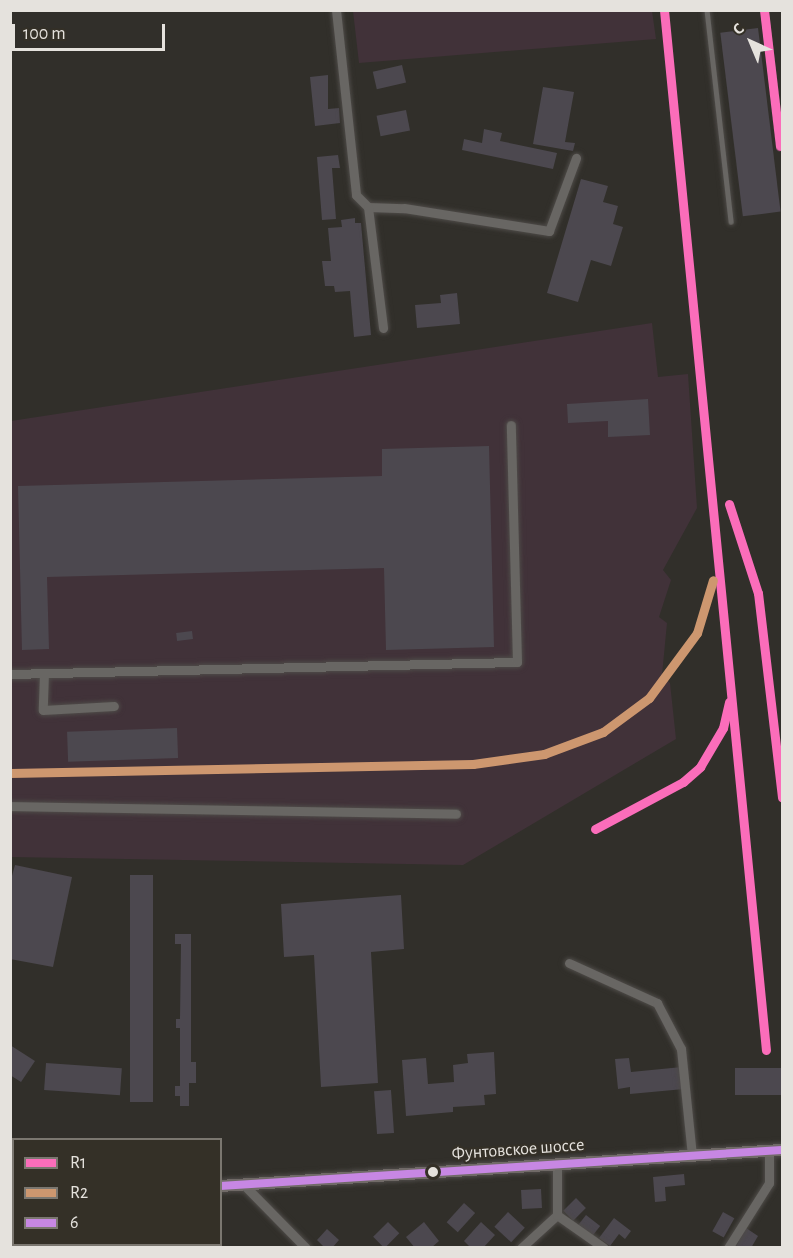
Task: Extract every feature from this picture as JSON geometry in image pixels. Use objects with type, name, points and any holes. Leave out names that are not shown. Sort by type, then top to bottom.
[{"type":"street","points":[[336,10],[356,195],[368,207],[383,328]]},
{"type":"street","points":[[368,207],[404,208],[549,231],[576,158]]},
{"type":"street","points":[[10,674],[517,662],[511,425]]},
{"type":"street","points":[[44,674],[43,710],[114,706]]},
{"type":"street","points":[[10,806],[456,814]]},
{"type":"street","points":[[569,963],[657,1003],[681,1049],[692,1156]]},
{"type":"street","name":"Фунтовское шоссе","points":[[222,1186],[783,1150]]},
{"type":"street","points":[[728,1248],[770,1183],[769,1151]]},
{"type":"street","points":[[521,1248],[557,1215],[557,1166]]},
{"type":"street","points":[[244,1185],[306,1248]]},
{"type":"street","points":[[557,1215],[604,1248]]},
{"type":"lane","points":[[707,10],[731,222]]},
{"type":"shaded area","points":[[353,11],[652,11],[656,39],[359,63]]},
{"type":"shaded area","points":[[652,323],[658,377],[688,374],[697,508],[663,570],[671,580],[659,617],[667,623],[662,675],[670,683],[676,739],[463,865],[11,857],[11,421]]},
{"type":"building","points":[[758,28],[781,212],[743,216],[720,33]]},
{"type":"building","points":[[402,65],[406,83],[377,89],[373,72]]},
{"type":"building","points":[[328,75],[328,109],[339,108],[340,123],[315,126],[310,77]]},
{"type":"building","points":[[543,87],[574,92],[565,142],[575,143],[573,151],[533,144]]},
{"type":"building","points":[[406,110],[410,131],[381,136],[377,116]]},
{"type":"building","points":[[484,129],[502,133],[500,141],[557,153],[553,169],[462,150],[464,139],[482,143]]},
{"type":"building","points":[[338,155],[340,168],[332,168],[336,219],[322,220],[317,157]]},
{"type":"building","points":[[581,179],[608,186],[603,202],[618,206],[613,224],[623,227],[611,266],[591,260],[578,302],[547,293]]},
{"type":"building","points":[[355,218],[355,223],[361,223],[371,335],[354,337],[350,291],[335,292],[334,286],[325,286],[322,261],[331,261],[328,228],[342,227],[341,220]]},
{"type":"building","points":[[457,293],[460,324],[417,328],[415,305],[441,303],[440,295]]},
{"type":"building","points":[[648,399],[650,435],[608,437],[608,421],[568,423],[567,404]]},
{"type":"building","points":[[489,446],[494,647],[386,650],[384,568],[47,577],[49,649],[22,650],[18,486],[382,476],[382,449]]},
{"type":"building","points":[[192,631],[193,639],[177,641],[176,633]]},
{"type":"building","points":[[177,728],[178,758],[68,762],[67,732]]},
{"type":"building","points":[[15,865],[72,877],[53,967],[10,959],[10,883]]},
{"type":"building","points":[[130,875],[153,875],[153,1102],[130,1102]]},
{"type":"building","points":[[401,895],[404,949],[371,952],[378,1083],[321,1087],[314,955],[284,957],[281,904]]},
{"type":"building","points":[[175,934],[191,934],[191,1062],[196,1062],[196,1083],[189,1083],[189,1106],[180,1106],[180,1096],[175,1096],[175,1086],[180,1086],[180,1028],[176,1028],[176,1019],[180,1019],[181,944],[175,944]]},
{"type":"building","points":[[10,1045],[35,1061],[21,1082],[10,1075]]},
{"type":"building","points":[[494,1052],[496,1094],[484,1095],[485,1105],[453,1107],[453,1112],[406,1116],[402,1060],[426,1058],[428,1084],[454,1082],[453,1065],[468,1063],[467,1054]]},
{"type":"building","points":[[629,1058],[631,1072],[682,1067],[684,1089],[630,1094],[630,1087],[618,1089],[615,1059]]},
{"type":"building","points":[[46,1063],[122,1068],[120,1095],[44,1090]]},
{"type":"building","points":[[735,1068],[782,1068],[782,1095],[735,1095]]},
{"type":"building","points":[[391,1090],[394,1133],[377,1134],[374,1091]]},
{"type":"building","points":[[684,1174],[685,1185],[665,1187],[666,1201],[655,1202],[653,1177]]},
{"type":"building","points":[[541,1189],[542,1208],[522,1209],[521,1190]]},
{"type":"building","points":[[576,1198],[586,1208],[573,1221],[563,1211]]},
{"type":"building","points":[[464,1203],[475,1213],[458,1232],[447,1222]]},
{"type":"building","points":[[508,1212],[525,1228],[511,1242],[494,1227]]},
{"type":"building","points":[[723,1212],[734,1218],[724,1238],[712,1231]]},
{"type":"building","points":[[586,1215],[600,1226],[592,1237],[577,1226]]},
{"type":"building","points":[[614,1218],[631,1231],[625,1239],[619,1234],[610,1246],[599,1238]]},
{"type":"building","points":[[388,1222],[399,1233],[385,1248],[373,1237]]},
{"type":"building","points":[[424,1222],[439,1241],[431,1248],[415,1248],[406,1237]]},
{"type":"building","points":[[481,1222],[495,1235],[483,1248],[471,1248],[464,1241]]},
{"type":"building","points":[[746,1228],[758,1236],[751,1248],[735,1248]]},
{"type":"building","points":[[327,1229],[339,1240],[332,1248],[325,1248],[317,1240]]},
{"type":"building","points":[[172,1246],[188,1246],[189,1248],[170,1248]]},
{"type":"transit line","name":"R1","points":[[664,10],[766,1050]]},
{"type":"transit line","name":"R1","points":[[764,10],[780,146]]},
{"type":"transit line","name":"R1","points":[[729,504],[758,593],[782,798]]},
{"type":"transit line","name":"R2","points":[[10,773],[473,764],[544,754],[603,732],[649,698],[697,633],[713,580]]},
{"type":"transit line","name":"R1","points":[[595,829],[683,782],[700,767],[723,728],[729,702]]},
{"type":"transit line","name":"6","points":[[222,1186],[782,1150]]}]
